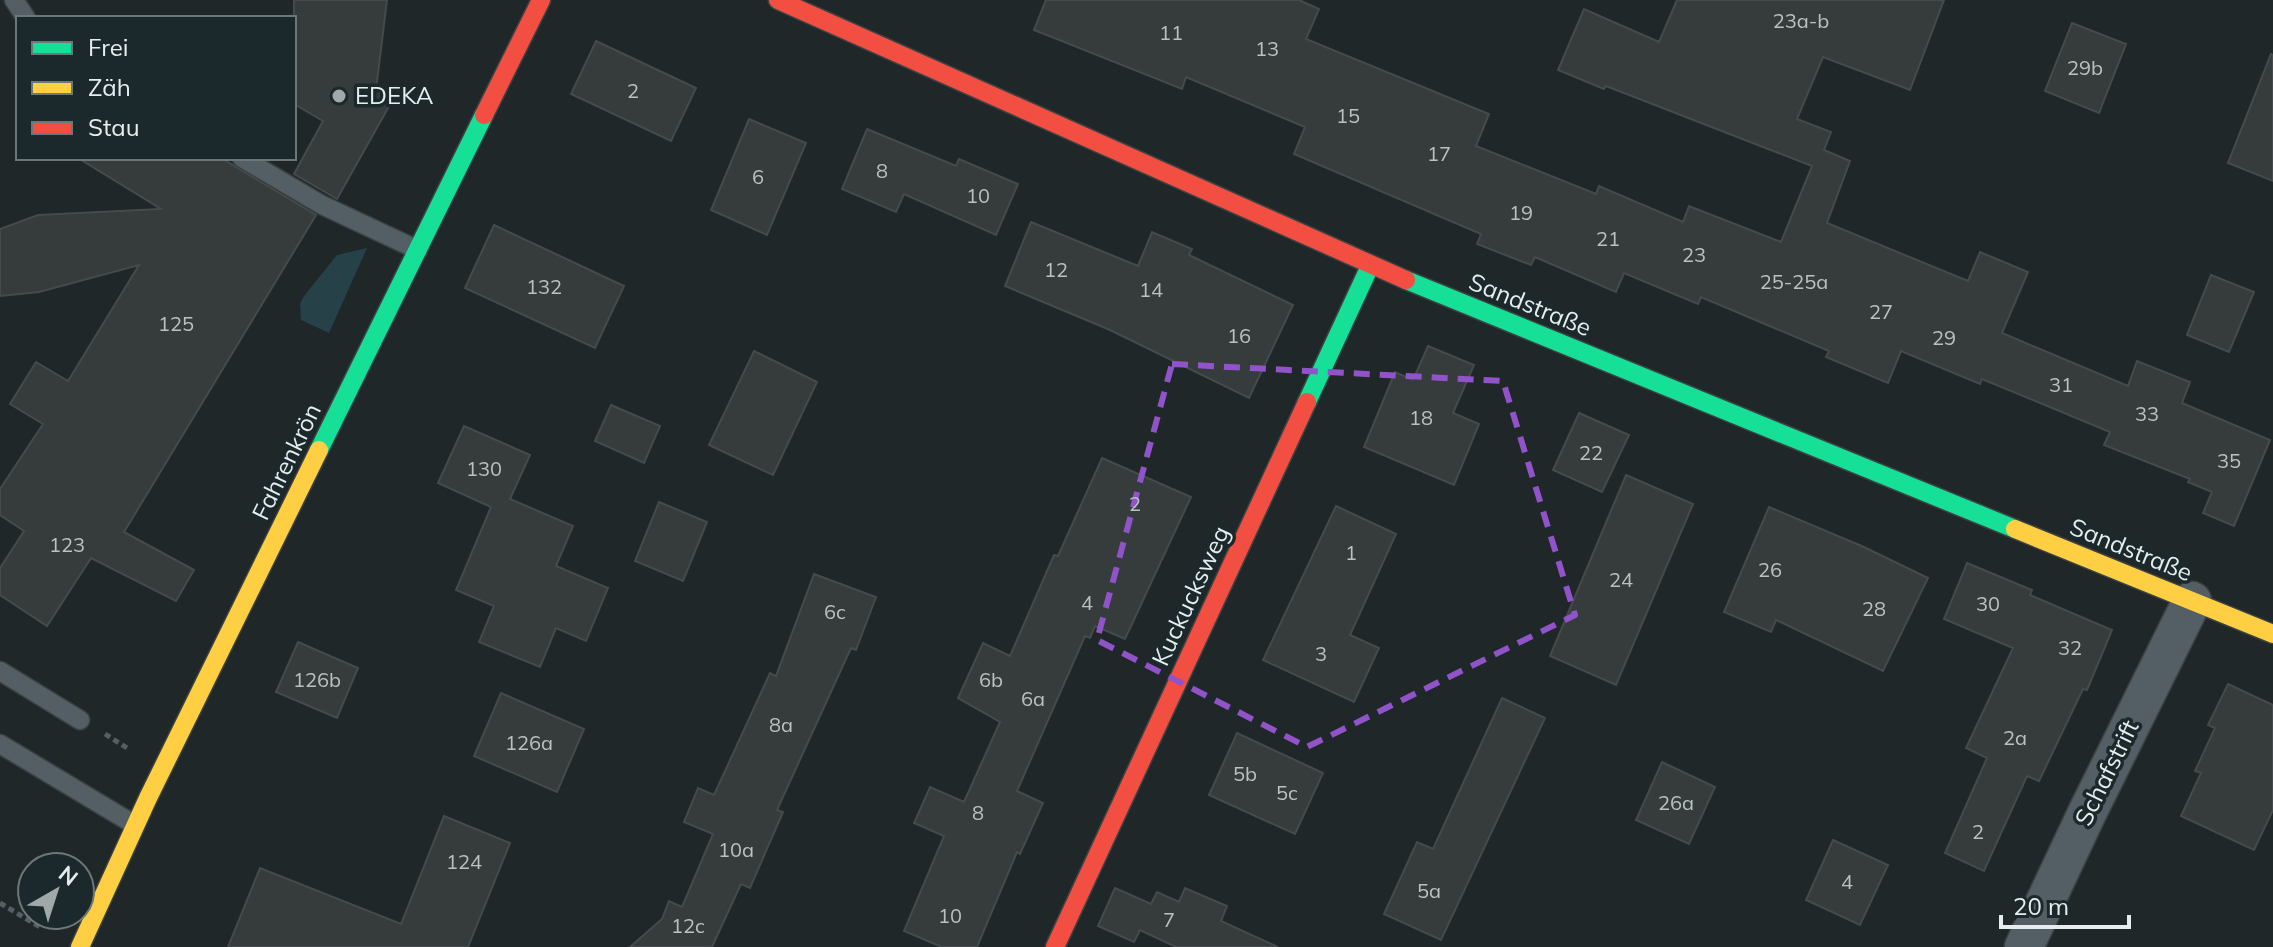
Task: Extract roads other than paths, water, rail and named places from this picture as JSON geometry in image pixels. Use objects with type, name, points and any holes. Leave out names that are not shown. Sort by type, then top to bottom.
[{"type":"street","name":"Fahrenkrön","points":[[80,947],[135,825],[541,0]]},
{"type":"street","name":"Sandstraße","points":[[778,0],[1370,266],[2273,634]]},
{"type":"street","name":"Kuckucksweg","points":[[1055,947],[1370,266]]},
{"type":"street","name":"Schafstrift","points":[[2024,947],[2192,601]]},
{"type":"lane","points":[[245,160],[322,205],[418,250]]},
{"type":"lane","points":[[0,671],[80,720]]},
{"type":"lane","points":[[0,744],[135,825]]},
{"type":"place","name":"EDEKA","points":[[339,96]]}]
